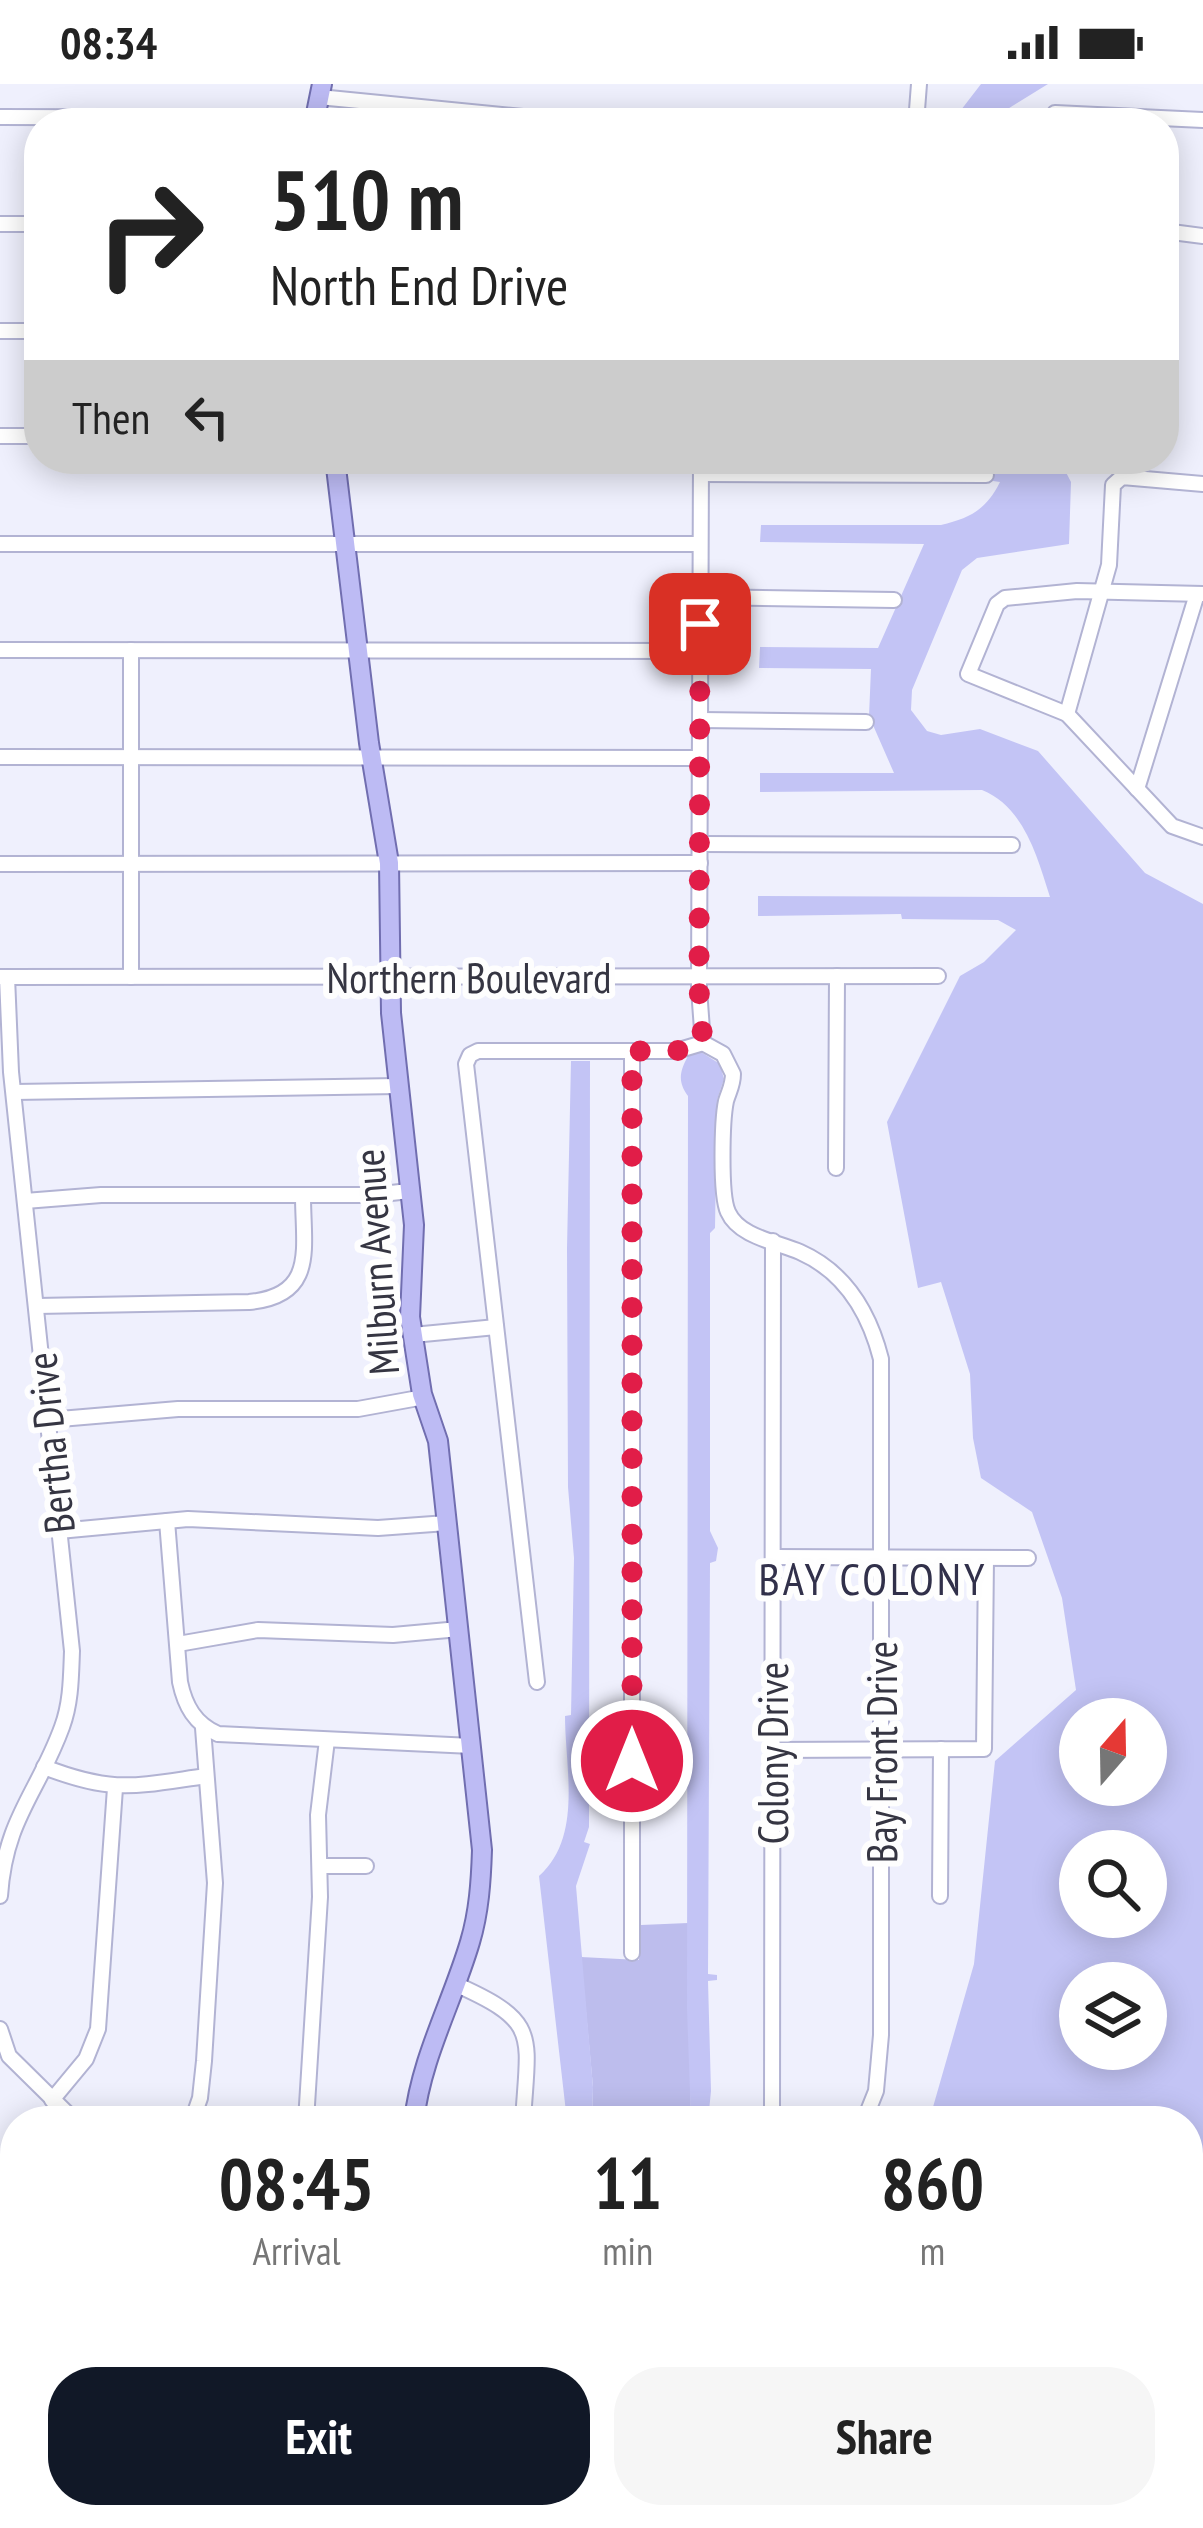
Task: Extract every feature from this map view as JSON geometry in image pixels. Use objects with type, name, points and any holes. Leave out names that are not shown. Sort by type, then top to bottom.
[{"type":"main road","name":"Milburn Avenue","points":[[337,474],[371,757],[389,863],[398,1087],[414,1226],[409,1294],[413,1335],[438,1442],[481,1827],[482,1876],[470,1942],[426,2060],[417,2106]]},
{"type":"street","points":[[321,90],[465,108]]},
{"type":"street","points":[[537,1682],[466,1064],[478,1051],[676,1051],[703,1043],[701,474]]},
{"type":"street","points":[[954,474],[986,475]]},
{"type":"street","points":[[1067,714],[1109,565],[1113,485],[1122,478],[1203,484]]},
{"type":"street","points":[[0,544],[700,544]]},
{"type":"street","points":[[1137,789],[1200,594],[1103,591],[1005,598],[997,604],[968,674],[1067,714],[1137,789],[1172,826],[1203,837]]},
{"type":"street","points":[[700,597],[894,600]]},
{"type":"street","points":[[0,650],[700,651]]},
{"type":"street","points":[[131,650],[131,977]]},
{"type":"street","points":[[700,720],[866,722]]},
{"type":"street","points":[[0,757],[700,758]]},
{"type":"street","points":[[700,844],[1012,844]]},
{"type":"street","points":[[0,864],[700,863]]},
{"type":"street","points":[[836,1168],[837,976]]},
{"type":"street","name":"Northern Boulevard","points":[[4,977],[938,976]]},
{"type":"street","name":"Bertha Drive","points":[[0,1896],[8,1842],[64,1722],[72,1652],[4,977]]},
{"type":"street","name":"Bay Front Drive","points":[[703,1043],[723,1054],[733,1074],[725,1103],[728,1211],[742,1229],[803,1253],[840,1279],[875,1334],[884,1388],[881,2035],[876,2091],[870,2106]]},
{"type":"street","points":[[632,1051],[632,1953]]},
{"type":"street","points":[[14,1093],[398,1087]]},
{"type":"street","points":[[25,1202],[100,1195],[303,1196],[409,1191]]},
{"type":"street","points":[[37,1306],[249,1302],[280,1296],[294,1285],[303,1264],[303,1196]]},
{"type":"street","name":"Colony Drive","points":[[772,1241],[772,2106]]},
{"type":"street","points":[[413,1335],[496,1328]]},
{"type":"street","points":[[48,1420],[178,1409],[358,1409],[424,1397]]},
{"type":"street","points":[[59,1531],[206,1519],[378,1528],[447,1523]]},
{"type":"street","points":[[167,1521],[183,1698],[203,1728],[215,1883],[197,2106]]},
{"type":"street","points":[[772,1557],[1028,1558]]},
{"type":"street","points":[[772,1750],[984,1749],[986,1558]]},
{"type":"street","points":[[178,1644],[258,1630],[393,1635],[459,1629]]},
{"type":"street","points":[[203,1728],[218,1734],[472,1746]]},
{"type":"street","points":[[307,2106],[320,1866],[318,1815],[327,1740]]},
{"type":"street","points":[[940,1896],[941,1749]]},
{"type":"street","points":[[44,1767],[85,1783],[115,1788],[206,1776]]},
{"type":"street","points":[[52,2100],[86,2059],[98,2029],[115,1788]]},
{"type":"street","points":[[320,1866],[366,1866]]},
{"type":"street","points":[[455,1984],[499,2004],[521,2027],[527,2059],[524,2106]]},
{"type":"street","points":[[0,2029],[5,2059],[59,2106]]},
{"type":"shaded area","points":[[981,84],[1048,84],[1009,108],[963,108]]},
{"type":"shaded area","points":[[986,474],[1067,474],[1071,482],[1069,544],[977,558],[962,570],[912,690],[911,710],[927,731],[941,735],[980,729],[1038,751],[1145,873],[1203,904],[1203,2106],[933,2106],[974,1964],[995,1761],[1059,1705],[1059,1806],[1167,1806],[1167,1698],[1067,1698],[1076,1690],[1062,1598],[1032,1512],[981,1478],[973,1438],[970,1374],[941,1282],[918,1288],[887,1122],[960,976],[984,962],[1016,930],[998,920],[902,919],[901,914],[758,916],[758,896],[1050,897],[1019,821],[982,790],[760,792],[760,773],[894,773],[869,716],[871,669],[759,668],[760,647],[878,648],[924,544],[760,542],[761,525],[941,525],[983,506],[1000,482],[986,480]]},
{"type":"shaded area","points":[[701,1052],[720,1064],[724,1079],[717,1100],[715,1228],[710,1233],[710,1531],[718,1548],[716,1561],[710,1563],[708,1974],[717,1975],[717,1980],[708,1981],[710,2106],[690,2106],[687,2009],[688,1096],[681,1076],[688,1056]]},
{"type":"shaded area","points":[[571,1061],[590,1061],[589,1827],[584,1842],[590,1844],[576,1886],[592,2106],[565,2106],[539,1876],[562,1842],[568,1801],[565,1716],[571,1715],[574,1558],[568,1487]]},
{"type":"shaded area","points":[[688,1923],[691,2106],[592,2106],[581,1957],[639,1960],[641,1925]]},
{"type":"district","name":"BAY COLONY","points":[[873,1578]]},
{"type":"route","points":[[632,1761],[632,1051],[676,1051],[703,1043],[699,989],[700,624]]}]
